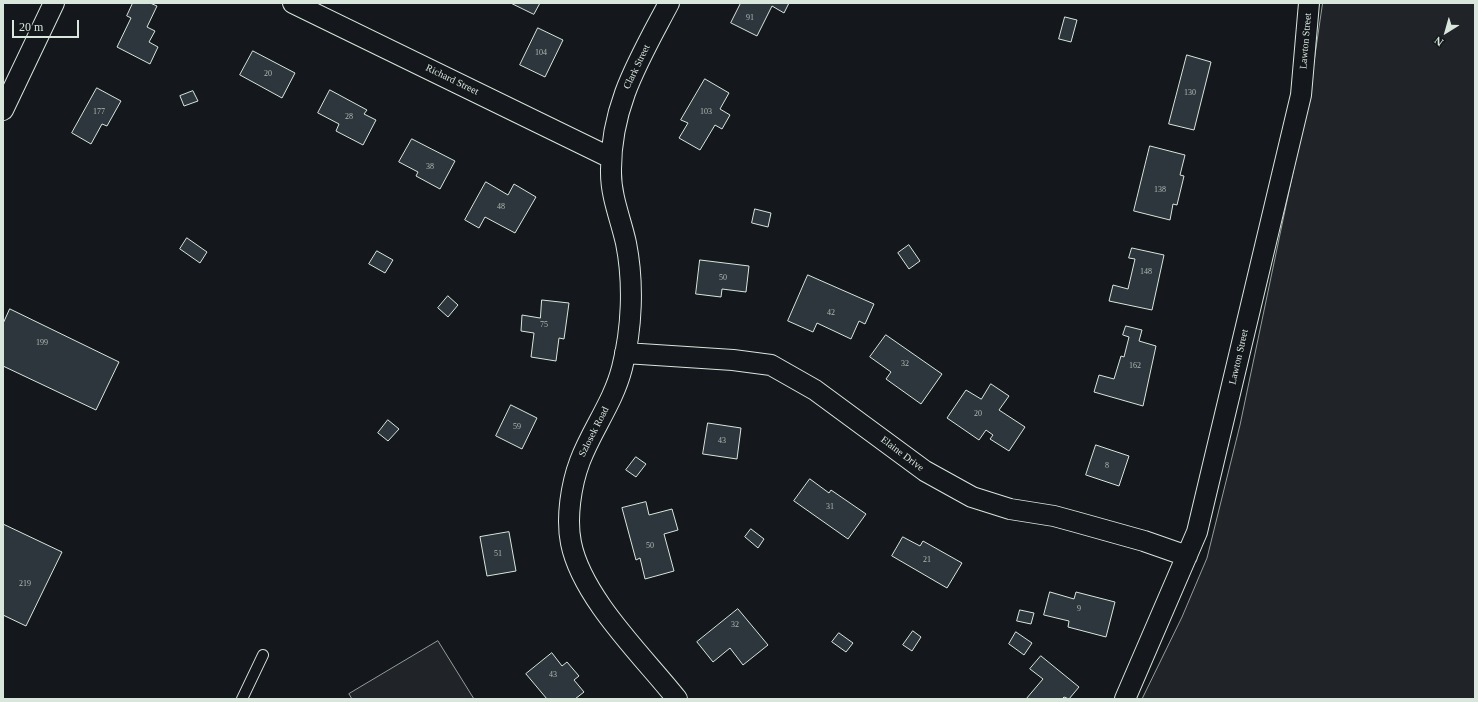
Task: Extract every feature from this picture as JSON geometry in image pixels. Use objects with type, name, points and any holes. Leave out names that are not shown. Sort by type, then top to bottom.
[{"type":"street","points":[[5,99],[54,3]]},
{"type":"street","name":"Richard Street","points":[[293,3],[611,158]]},
{"type":"street","name":"Clark Street","points":[[611,158],[616,122],[626,85],[669,3]]},
{"type":"street","name":"Lawton Street","points":[[1125,699],[1197,532],[1301,95],[1309,3]]},
{"type":"street","name":"Szlosek Road","points":[[611,158],[611,176],[627,247],[630,306],[625,353],[612,394],[604,414],[587,445],[576,472],[570,509],[571,543],[582,572],[601,605],[677,699]]},
{"type":"street","name":"Elaine Drive","points":[[625,353],[739,360],[771,365],[795,378],[826,398],[925,471],[972,497],[1010,509],[1054,516],[1076,522],[1144,541],[1186,556]]},
{"type":"lane","points":[[242,699],[263,654]]},
{"type":"shaded area","points":[[1323,3],[1475,3],[1475,699],[1142,699],[1182,617],[1207,558],[1240,425],[1309,96]]},
{"type":"shaded area","points":[[438,641],[474,699],[352,699],[349,694]]},
{"type":"building","points":[[133,3],[150,3],[157,6],[147,27],[155,31],[149,42],[158,47],[150,64],[117,47],[131,18],[127,16]]},
{"type":"building","points":[[511,3],[540,3],[534,14]]},
{"type":"building","points":[[741,3],[789,3],[784,13],[772,6],[757,36],[731,23]]},
{"type":"building","points":[[1065,17],[1077,20],[1071,42],[1059,39]]},
{"type":"building","points":[[538,28],[563,40],[545,77],[520,65]]},
{"type":"building","points":[[253,51],[295,73],[282,98],[240,75]]},
{"type":"building","points":[[1187,55],[1211,62],[1194,130],[1169,124]]},
{"type":"building","points":[[705,79],[729,93],[720,109],[730,115],[722,129],[715,125],[700,150],[679,138],[688,123],[681,120]]},
{"type":"building","points":[[97,88],[121,101],[107,126],[102,124],[91,144],[72,133]]},
{"type":"building","points":[[330,90],[367,110],[364,114],[376,120],[363,145],[336,131],[339,124],[318,113]]},
{"type":"building","points":[[193,91],[198,101],[184,106],[180,96]]},
{"type":"building","points":[[412,139],[455,161],[440,189],[416,176],[418,172],[399,162]]},
{"type":"building","points":[[1150,146],[1185,155],[1180,175],[1184,176],[1177,205],[1173,204],[1170,220],[1134,211]]},
{"type":"building","points":[[486,182],[508,195],[514,184],[536,197],[515,233],[485,217],[479,228],[465,220]]},
{"type":"building","points":[[755,209],[771,213],[768,227],[752,223]]},
{"type":"building","points":[[187,238],[207,252],[200,263],[180,249]]},
{"type":"building","points":[[909,245],[920,261],[909,269],[898,253]]},
{"type":"building","points":[[1132,248],[1164,255],[1152,310],[1109,301],[1113,285],[1128,289],[1135,259],[1129,258]]},
{"type":"building","points":[[377,251],[393,260],[385,273],[369,264]]},
{"type":"building","points":[[700,260],[749,266],[746,292],[722,289],[721,297],[696,294]]},
{"type":"building","points":[[808,275],[874,304],[865,324],[859,321],[851,339],[817,323],[813,332],[788,321]]},
{"type":"building","points":[[448,296],[458,305],[448,317],[438,308]]},
{"type":"building","points":[[542,300],[569,303],[564,339],[559,338],[556,361],[531,357],[534,333],[521,331],[522,315],[540,318]]},
{"type":"building","points":[[10,309],[119,362],[96,410],[3,366],[3,324]]},
{"type":"building","points":[[1126,326],[1142,330],[1139,341],[1156,346],[1143,406],[1094,392],[1099,375],[1114,379],[1121,356],[1124,357],[1129,337],[1123,335]]},
{"type":"building","points":[[886,335],[942,374],[921,404],[886,379],[891,372],[870,357]]},
{"type":"building","points":[[991,384],[1009,396],[999,410],[1025,427],[1009,451],[990,439],[993,435],[986,430],[979,440],[947,418],[966,390],[981,399]]},
{"type":"building","points":[[511,405],[537,418],[522,449],[496,436]]},
{"type":"building","points":[[388,420],[399,429],[388,441],[378,433]]},
{"type":"building","points":[[708,423],[741,428],[737,459],[703,454]]},
{"type":"building","points":[[1096,445],[1129,456],[1119,486],[1086,475]]},
{"type":"building","points":[[636,457],[646,464],[636,477],[626,470]]},
{"type":"building","points":[[810,479],[829,493],[831,490],[866,514],[848,539],[794,501]]},
{"type":"building","points":[[646,502],[649,515],[672,509],[678,530],[664,534],[674,571],[645,579],[640,558],[636,560],[622,508]]},
{"type":"building","points":[[3,524],[62,552],[26,626],[3,615]]},
{"type":"building","points":[[751,529],[764,539],[758,548],[745,537]]},
{"type":"building","points":[[509,532],[516,571],[487,576],[480,537]]},
{"type":"building","points":[[903,537],[920,546],[923,541],[962,563],[947,588],[892,556]]},
{"type":"building","points":[[1050,592],[1074,599],[1076,592],[1115,602],[1106,637],[1068,627],[1069,621],[1044,615]]},
{"type":"building","points":[[738,609],[768,645],[743,665],[730,648],[713,662],[697,642]]},
{"type":"building","points":[[1020,610],[1034,613],[1031,624],[1017,621]]},
{"type":"building","points":[[913,631],[921,637],[912,651],[903,645]]},
{"type":"building","points":[[1016,632],[1032,643],[1024,655],[1009,644]]},
{"type":"building","points":[[839,633],[853,643],[846,652],[832,642]]},
{"type":"building","points":[[552,653],[562,666],[567,662],[579,676],[574,680],[584,692],[575,699],[547,699],[526,674]]},
{"type":"building","points":[[1041,656],[1079,687],[1069,699],[1064,697],[1062,699],[1026,699],[1043,679],[1030,669]]}]
